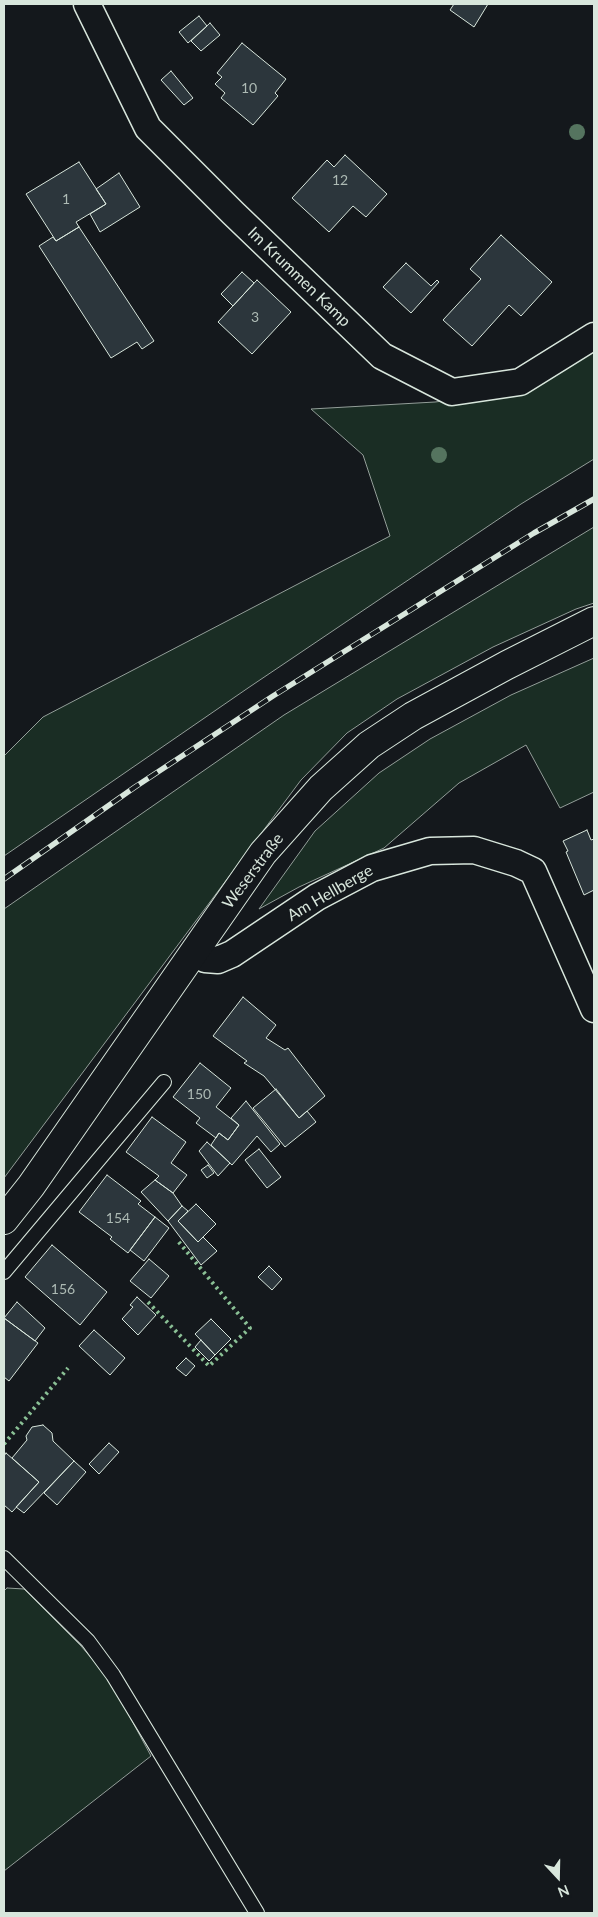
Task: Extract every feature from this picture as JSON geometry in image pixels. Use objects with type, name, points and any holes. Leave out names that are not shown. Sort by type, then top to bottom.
[{"type":"street","name":"Im Krummen Kamp","points":[[87,4],[148,128],[233,213],[382,356],[452,392],[520,382],[594,336]]},
{"type":"street","name":"Weserstraße","points":[[4,1220],[30,1186],[263,852],[321,788],[369,745],[413,716],[594,621]]},
{"type":"street","name":"Am Hellberge","points":[[194,952],[205,959],[218,960],[232,954],[316,897],[372,868],[430,851],[474,850],[516,863],[533,871],[594,1009]]},
{"type":"lane","points":[[4,1272],[164,1082]]},
{"type":"lane","points":[[4,1558],[88,1641],[113,1675],[257,1913]]},
{"type":"green space","points":[[594,342],[594,459],[521,504],[248,688],[4,856],[4,756],[43,717],[390,536],[363,455],[311,409],[435,402],[517,392]]},
{"type":"green space","points":[[594,527],[594,603],[576,609],[493,647],[397,699],[347,733],[301,780],[4,1178],[4,909],[284,715]]},
{"type":"green space","points":[[594,658],[594,792],[560,808],[526,745],[459,783],[384,848],[299,887],[259,909],[315,831],[379,773],[430,739],[511,695]]},
{"type":"green space","points":[[7,1588],[24,1589],[81,1646],[110,1680],[151,1756],[4,1871],[4,1591]]},
{"type":"building","points":[[454,4],[488,4],[474,27],[450,10]]},
{"type":"building","points":[[199,16],[207,26],[188,43],[179,32]]},
{"type":"building","points":[[210,23],[220,35],[201,51],[191,41]]},
{"type":"building","points":[[242,43],[286,79],[275,93],[278,96],[253,125],[221,98],[225,93],[215,84],[222,77],[217,73]]},
{"type":"building","points":[[171,71],[193,98],[184,105],[161,80]]},
{"type":"building","points":[[345,155],[387,194],[366,217],[353,206],[329,232],[292,198],[327,160],[334,167]]},
{"type":"building","points":[[79,162],[106,204],[76,222],[79,227],[56,241],[26,194]]},
{"type":"building","points":[[119,173],[140,207],[100,232],[90,214],[106,204],[96,189]]},
{"type":"building","points":[[79,227],[154,341],[142,349],[137,342],[111,358],[39,246],[53,237],[56,241]]},
{"type":"building","points":[[501,235],[552,282],[521,316],[509,305],[472,346],[443,320],[481,279],[470,269]]},
{"type":"building","points":[[406,263],[431,286],[437,280],[439,282],[411,313],[383,287]]},
{"type":"building","points":[[242,272],[254,283],[233,306],[221,294]]},
{"type":"building","points":[[257,280],[291,312],[252,354],[218,322]]},
{"type":"building","points":[[587,830],[591,840],[594,839],[594,890],[584,895],[563,841]]},
{"type":"building","points":[[243,997],[276,1025],[266,1038],[285,1050],[288,1048],[325,1096],[299,1118],[264,1076],[244,1063],[247,1061],[213,1036]]},
{"type":"building","points":[[200,1063],[231,1088],[216,1107],[239,1125],[228,1140],[219,1133],[216,1138],[196,1123],[200,1118],[173,1097]]},
{"type":"building","points":[[276,1089],[299,1118],[307,1111],[316,1122],[285,1147],[253,1108]]},
{"type":"building","points":[[246,1101],[280,1144],[271,1152],[257,1136],[232,1165],[211,1145],[219,1133],[228,1140],[239,1125],[231,1118]]},
{"type":"building","points":[[152,1117],[186,1142],[171,1163],[187,1175],[173,1193],[155,1180],[159,1176],[126,1152]]},
{"type":"building","points":[[207,1142],[230,1163],[218,1176],[199,1151]]},
{"type":"building","points":[[259,1149],[281,1177],[267,1188],[245,1160]]},
{"type":"building","points":[[208,1165],[214,1173],[207,1178],[201,1170]]},
{"type":"building","points":[[107,1175],[141,1201],[138,1204],[155,1217],[128,1253],[110,1239],[112,1237],[79,1212]]},
{"type":"building","points":[[155,1180],[173,1193],[182,1206],[168,1221],[141,1192]]},
{"type":"building","points":[[196,1204],[216,1224],[198,1242],[178,1221]]},
{"type":"building","points":[[182,1206],[188,1211],[178,1221],[198,1242],[203,1237],[217,1251],[201,1265],[168,1221]]},
{"type":"building","points":[[155,1217],[169,1228],[144,1261],[130,1250]]},
{"type":"building","points":[[52,1245],[107,1292],[80,1325],[25,1277]]},
{"type":"building","points":[[149,1259],[169,1276],[151,1298],[130,1281]]},
{"type":"building","points":[[269,1266],[282,1279],[272,1290],[258,1277]]},
{"type":"building","points":[[137,1297],[156,1315],[138,1335],[122,1319],[133,1307],[130,1305]]},
{"type":"building","points":[[17,1302],[45,1328],[35,1341],[4,1318]]},
{"type":"building","points":[[4,1318],[38,1343],[9,1381],[4,1377]]},
{"type":"building","points":[[211,1319],[231,1339],[215,1355],[195,1334]]},
{"type":"building","points":[[94,1330],[125,1358],[110,1375],[79,1346]]},
{"type":"building","points":[[201,1340],[215,1355],[209,1361],[195,1347]]},
{"type":"building","points":[[186,1358],[195,1366],[186,1376],[176,1368]]},
{"type":"building","points":[[43,1425],[52,1433],[53,1441],[74,1461],[24,1513],[16,1507],[39,1482],[12,1458],[27,1440],[26,1436],[32,1427]]},
{"type":"building","points":[[109,1443],[119,1452],[99,1474],[89,1464]]},
{"type":"building","points":[[6,1453],[39,1482],[12,1512],[4,1505],[4,1456]]},
{"type":"building","points":[[74,1461],[86,1472],[57,1505],[44,1493]]},
{"type":"railway","points":[[4,879],[135,787],[273,696],[534,533],[594,499]]},
{"type":"hedge","points":[[148,1302],[209,1366],[250,1328],[178,1241]]},
{"type":"hedge","points":[[4,1444],[68,1368]]}]
